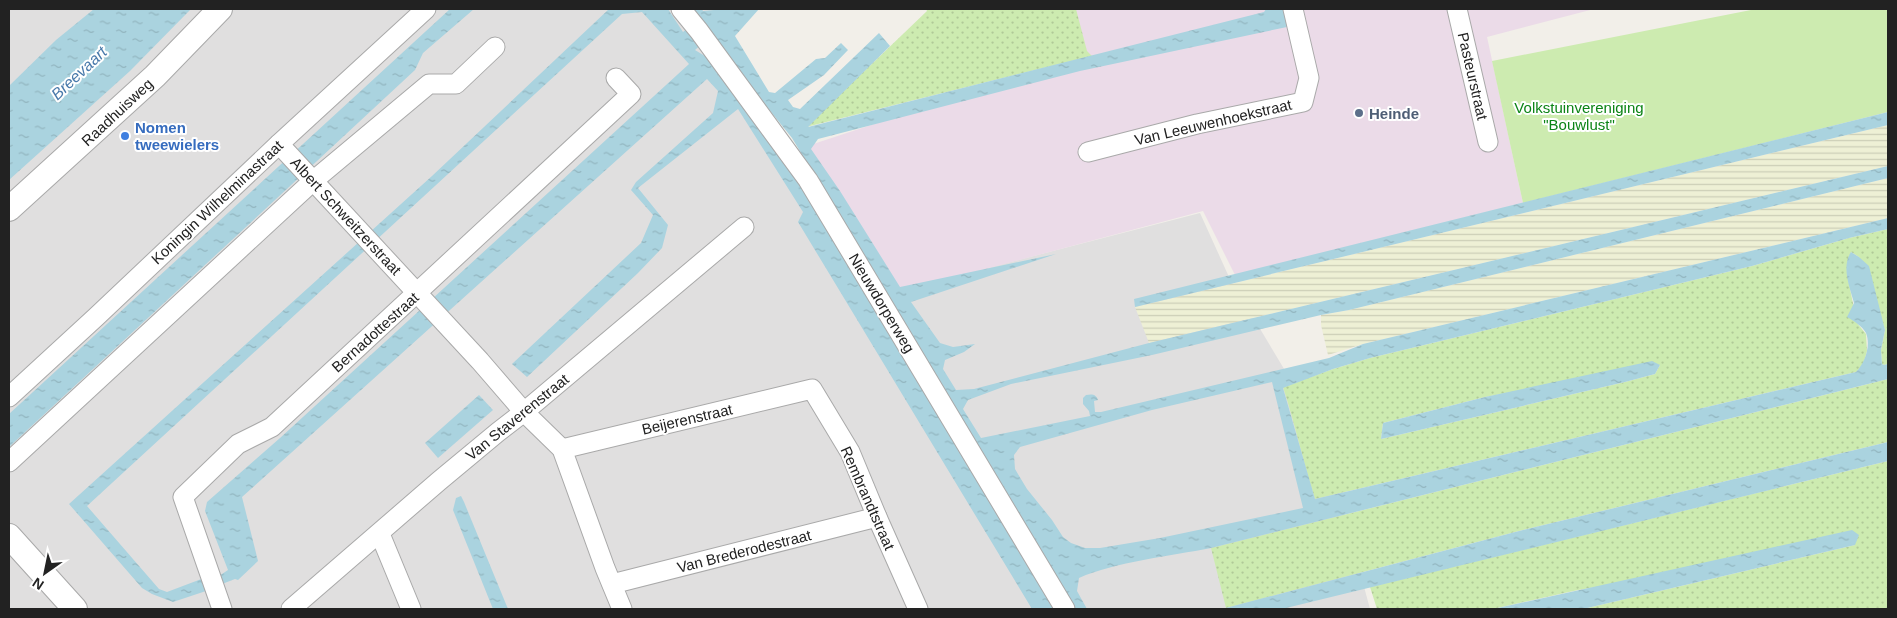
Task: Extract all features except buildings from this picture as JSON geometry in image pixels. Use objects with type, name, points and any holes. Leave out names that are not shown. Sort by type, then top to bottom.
[{"type":"street","name":"Raadhuisweg","points":[[9,210],[155,76],[220,9]]},
{"type":"street","name":"Koningin Wilhelminastraat","points":[[9,396],[283,148],[426,9]]},
{"type":"street","name":"Van Leeuwenhoekstraat","points":[[1088,152],[1197,124],[1303,102],[1309,78],[1293,9]]},
{"type":"street","name":"Pasteurstraat","points":[[1457,9],[1488,142]]},
{"type":"street","name":"Nieuwdorperweg","points":[[686,15],[808,180],[1065,609]]},
{"type":"street","points":[[9,462],[310,178],[429,84],[456,84],[495,47]]},
{"type":"street","name":"Bernadottestraat","points":[[222,609],[183,497],[238,444],[272,427],[421,299],[631,94],[616,78]]},
{"type":"street","name":"Albert Schweitzerstraat","points":[[283,148],[421,299],[480,360],[524,412],[562,448],[622,609]]},
{"type":"street","name":"Van Staverenstraat","points":[[291,609],[439,481],[524,412],[744,226]]},
{"type":"street","name":"Beijerenstraat","points":[[562,448],[812,389]]},
{"type":"street","name":"Rembrandtstraat","points":[[812,389],[850,452],[918,609]]},
{"type":"street","name":"Van Brederodestraat","points":[[612,584],[877,517]]},
{"type":"street","points":[[380,534],[411,609]]},
{"type":"street","points":[[9,536],[76,609]]},
{"type":"shaded area","points":[[9,9],[734,9],[715,26],[789,143],[894,292],[1200,213],[1229,277],[1323,434],[1370,609],[9,609]]},
{"type":"shaded area","points":[[1071,9],[1594,9],[1487,37],[1523,203],[1235,275],[1203,211],[892,294],[795,150],[1084,55]]},
{"type":"green space","points":[[926,9],[1076,9],[1087,51],[1092,56],[806,127],[927,11]]},
{"type":"green space","name":"Volkstuinvereniging \"Bouwlust\"","points":[[1756,9],[1888,9],[1888,112],[1523,203],[1492,61]]},
{"type":"green space","points":[[1888,125],[1888,166],[1149,343],[1135,307]]},
{"type":"green space","points":[[1888,178],[1888,218],[1363,344],[1328,355],[1321,325],[1321,315],[1349,310]]},
{"type":"green space","points":[[1888,229],[1888,364],[1882,364],[1881,350],[1885,330],[1859,257],[1851,252],[1847,274],[1857,323],[1866,334],[1867,351],[1863,365],[1856,372],[1315,499],[1283,387],[1370,358],[1752,266],[1849,238]],"holes":[[[1660,365],[1655,374],[1625,382],[1381,439],[1383,423],[1485,397]]]},
{"type":"green space","points":[[1888,379],[1888,442],[1519,531],[1226,608],[1211,548]]},
{"type":"green space","points":[[1888,461],[1888,609],[1583,609],[1855,545],[1578,590],[1493,609],[1377,609],[1370,587]]},
{"type":"water","name":"Breevaart","points":[[94,9],[191,9],[130,71],[9,180],[9,86],[56,40]]},
{"type":"water","points":[[450,9],[474,9],[423,53],[415,70],[9,447],[9,414]]},
{"type":"water","points":[[609,9],[668,9],[683,32],[696,21],[690,9],[702,9],[703,11],[759,9],[735,36],[769,92],[775,93],[816,59],[825,58],[841,43],[848,50],[824,75],[788,100],[793,107],[800,109],[879,33],[890,46],[808,127],[1264,12],[1266,9],[1283,9],[1287,27],[1080,71],[818,139],[811,149],[840,191],[900,287],[1056,254],[911,302],[940,343],[953,347],[975,344],[964,352],[945,360],[943,369],[956,390],[974,389],[1149,343],[1888,166],[1888,178],[1349,310],[1152,355],[1011,384],[968,400],[963,409],[981,438],[1090,416],[1089,411],[1083,404],[1083,398],[1086,395],[1096,397],[1098,400],[1094,401],[1095,412],[1101,412],[1329,358],[1363,344],[1888,218],[1888,229],[1849,238],[1752,266],[1370,358],[1333,369],[1283,388],[1315,499],[1856,372],[1862,364],[1868,343],[1864,330],[1847,317],[1854,303],[1846,271],[1851,252],[1869,266],[1885,330],[1881,350],[1882,364],[1888,364],[1888,379],[1211,548],[1144,560],[1093,572],[1079,578],[1077,591],[1087,609],[1075,609],[792,138],[710,37],[695,50],[713,61],[776,146],[844,255],[1056,609],[1032,609],[798,222],[803,212],[738,109],[638,188],[668,225],[662,248],[527,377],[512,364],[641,243],[653,215],[631,190],[636,182],[713,113],[718,91],[707,79],[242,497],[258,561],[238,580],[235,579],[222,584],[219,576],[228,570],[205,511],[207,502],[280,438],[689,64],[642,12],[622,14],[87,506],[159,589],[167,592],[204,578],[209,590],[173,602],[142,588],[69,504],[432,176]],"holes":[[[1272,382],[1303,508],[1160,538],[1100,548],[1085,548],[1071,543],[1063,537],[1027,489],[1015,469],[1014,455],[1020,447],[1152,410]]]},
{"type":"water","points":[[1888,112],[1888,125],[1135,307],[1134,299]]},
{"type":"water","points":[[1652,361],[1660,365],[1655,374],[1381,439],[1383,423],[1485,397]]},
{"type":"water","points":[[479,395],[493,410],[438,458],[425,443]]},
{"type":"water","points":[[1888,442],[1888,461],[1282,609],[1222,609],[1519,531]]},
{"type":"water","points":[[461,496],[508,609],[493,609],[453,510],[456,498]]},
{"type":"water","points":[[1852,530],[1859,535],[1855,545],[1583,609],[1493,609]]},
{"type":"place","name":"Heinde","points":[[1359,113]]},
{"type":"place","name":"Nomen tweewielers","points":[[125,136]]}]
